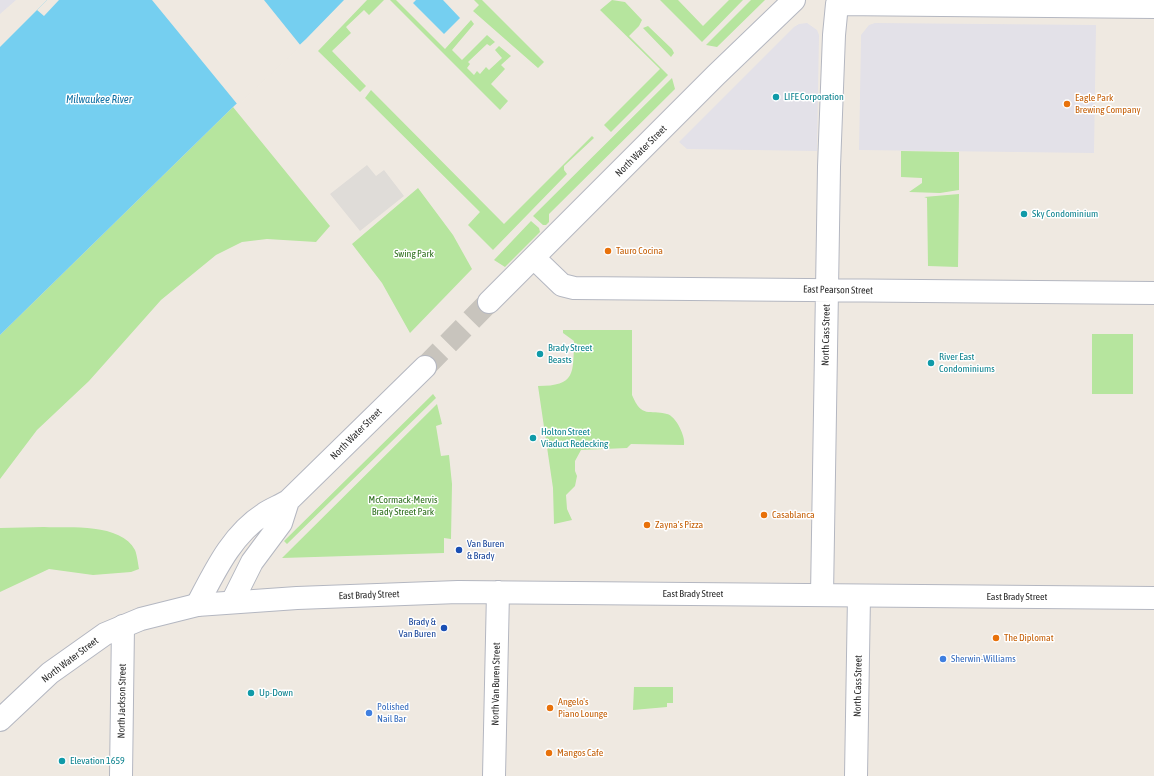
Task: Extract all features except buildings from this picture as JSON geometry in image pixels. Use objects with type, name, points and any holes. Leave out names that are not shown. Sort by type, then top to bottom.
[{"type":"street","name":"North Water Street","points":[[489,302],[794,0]]},
{"type":"street","points":[[836,2],[1154,7]]},
{"type":"street","name":"North Cass Street","points":[[822,595],[827,290],[833,50],[836,2]]},
{"type":"street","name":"East Pearson Street","points":[[534,258],[562,285],[574,288],[1154,294]]},
{"type":"street","name":"North Water Street","points":[[197,605],[221,560],[233,544],[263,515],[288,501],[425,367]]},
{"type":"street","name":"North Water Street","points":[[0,720],[50,673],[73,655],[105,634],[123,626],[162,613],[197,605],[232,602],[252,562],[281,523],[288,501]]},
{"type":"street","name":"East Brady Street","points":[[232,602],[498,592],[1154,598]]},
{"type":"street","name":"North Van Buren Street","points":[[494,776],[498,592]]},
{"type":"street","name":"North Cass Street","points":[[856,776],[859,596]]},
{"type":"street","name":"North Jackson Street","points":[[121,776],[123,626]]},
{"type":"shaded area","points":[[0,0],[16,0],[0,14]]},
{"type":"shaded area","points":[[807,23],[817,30],[819,35],[817,151],[687,149],[679,142],[794,27],[799,24]]},
{"type":"shaded area","points":[[875,23],[1096,25],[1094,153],[859,150],[861,35],[869,25]]},
{"type":"shaded area","points":[[367,165],[376,176],[384,170],[404,196],[360,231],[330,194]]},
{"type":"green space","points":[[367,0],[384,0],[369,15],[364,10],[346,27],[351,33],[332,51],[366,86],[360,92],[318,51]]},
{"type":"green space","points":[[390,0],[396,0],[445,49],[471,20],[474,24],[452,50],[462,60],[487,35],[495,42],[490,46],[487,44],[468,62],[470,64],[467,68],[474,75],[477,71],[480,74],[486,67],[489,70],[502,58],[495,50],[499,46],[511,56],[501,65],[505,69],[491,84],[508,101],[500,110]]},
{"type":"green space","points":[[474,0],[482,0],[544,62],[538,68],[473,11],[479,5]]},
{"type":"green space","points":[[612,0],[625,2],[642,20],[639,26],[629,36],[668,75],[611,132],[604,125],[660,69],[600,10]]},
{"type":"green space","points":[[660,0],[678,0],[703,26],[729,0],[743,0],[702,42]]},
{"type":"green space","points":[[751,0],[765,0],[717,47],[706,45]]},
{"type":"green space","points":[[648,26],[672,49],[674,53],[671,57],[643,28]]},
{"type":"green space","points":[[672,78],[675,89],[549,214],[549,222],[546,225],[543,225],[533,216]]},
{"type":"green space","points":[[371,90],[504,224],[592,136],[594,138],[564,166],[564,170],[567,174],[493,250],[468,225],[480,212],[365,98]]},
{"type":"green space","points":[[233,107],[330,226],[316,242],[267,239],[242,242],[216,255],[161,300],[89,381],[37,430],[0,479],[0,335]]},
{"type":"green space","points":[[901,151],[959,152],[959,190],[940,193],[909,192],[922,183],[922,178],[901,177]]},
{"type":"green space","name":"Swing Park","points":[[418,188],[453,235],[472,269],[410,333],[382,283],[352,244]]},
{"type":"green space","points":[[959,194],[958,267],[928,266],[927,198],[924,197]]},
{"type":"green space","points":[[531,221],[539,228],[540,232],[505,267],[494,260]]},
{"type":"green space","points":[[563,330],[632,330],[632,395],[639,407],[646,412],[667,414],[674,419],[680,427],[684,445],[631,444],[627,448],[581,450],[575,461],[575,471],[577,476],[575,486],[566,495],[567,509],[572,520],[554,524],[553,488],[538,386],[560,383],[570,376],[573,362],[574,341],[563,333]]},
{"type":"green space","points":[[1092,334],[1133,334],[1133,394],[1092,394]]},
{"type":"green space","points":[[433,394],[436,398],[287,544],[284,541]]},
{"type":"green space","name":"McCormack-Mervis Brady Street Park","points":[[437,404],[442,424],[436,426],[441,456],[449,455],[452,484],[451,539],[444,538],[444,553],[282,558]]},
{"type":"green space","points":[[44,527],[94,529],[119,535],[128,541],[135,550],[139,569],[131,572],[93,575],[49,569],[0,592],[0,528]]},
{"type":"green space","points":[[634,687],[673,687],[673,703],[667,703],[667,707],[633,710]]},
{"type":"water","name":"Milwaukee River","points":[[47,0],[344,0],[306,39],[233,107],[0,335],[0,47]]},
{"type":"water","points":[[416,0],[443,0],[460,18],[444,34],[413,3]]},
{"type":"pier","points":[[47,0],[59,0],[44,16],[37,10]]},
{"type":"pier","points":[[152,0],[264,0],[301,46],[238,105]]},
{"type":"tunnel","points":[[425,367],[489,302]]},
{"type":"place","name":"LIFE Corporation","points":[[776,97]]},
{"type":"place","name":"Eagle Park Brewing Company","points":[[1067,104]]},
{"type":"place","name":"Sky Condominium","points":[[1024,214]]},
{"type":"place","name":"Tauro Cocina","points":[[608,251]]},
{"type":"place","name":"Brady Street Beasts","points":[[540,354]]},
{"type":"place","name":"River East Condominiums","points":[[931,363]]},
{"type":"place","name":"Holton Street Viaduct Redecking","points":[[533,438]]},
{"type":"place","name":"Casablanca","points":[[764,515]]},
{"type":"place","name":"Zayna's Pizza","points":[[647,525]]},
{"type":"place","name":"Van Buren & Brady","points":[[459,550]]},
{"type":"place","name":"Brady & Van Buren","points":[[444,628]]},
{"type":"place","name":"The Diplomat","points":[[996,638]]},
{"type":"place","name":"Sherwin-Williams","points":[[943,659]]},
{"type":"place","name":"Up-Down","points":[[251,693]]},
{"type":"place","name":"Angelo's Piano Lounge","points":[[550,708]]},
{"type":"place","name":"Polished Nail Bar","points":[[369,713]]},
{"type":"place","name":"Mangos Cafe","points":[[549,753]]},
{"type":"place","name":"Elevation 1659","points":[[62,761]]}]
